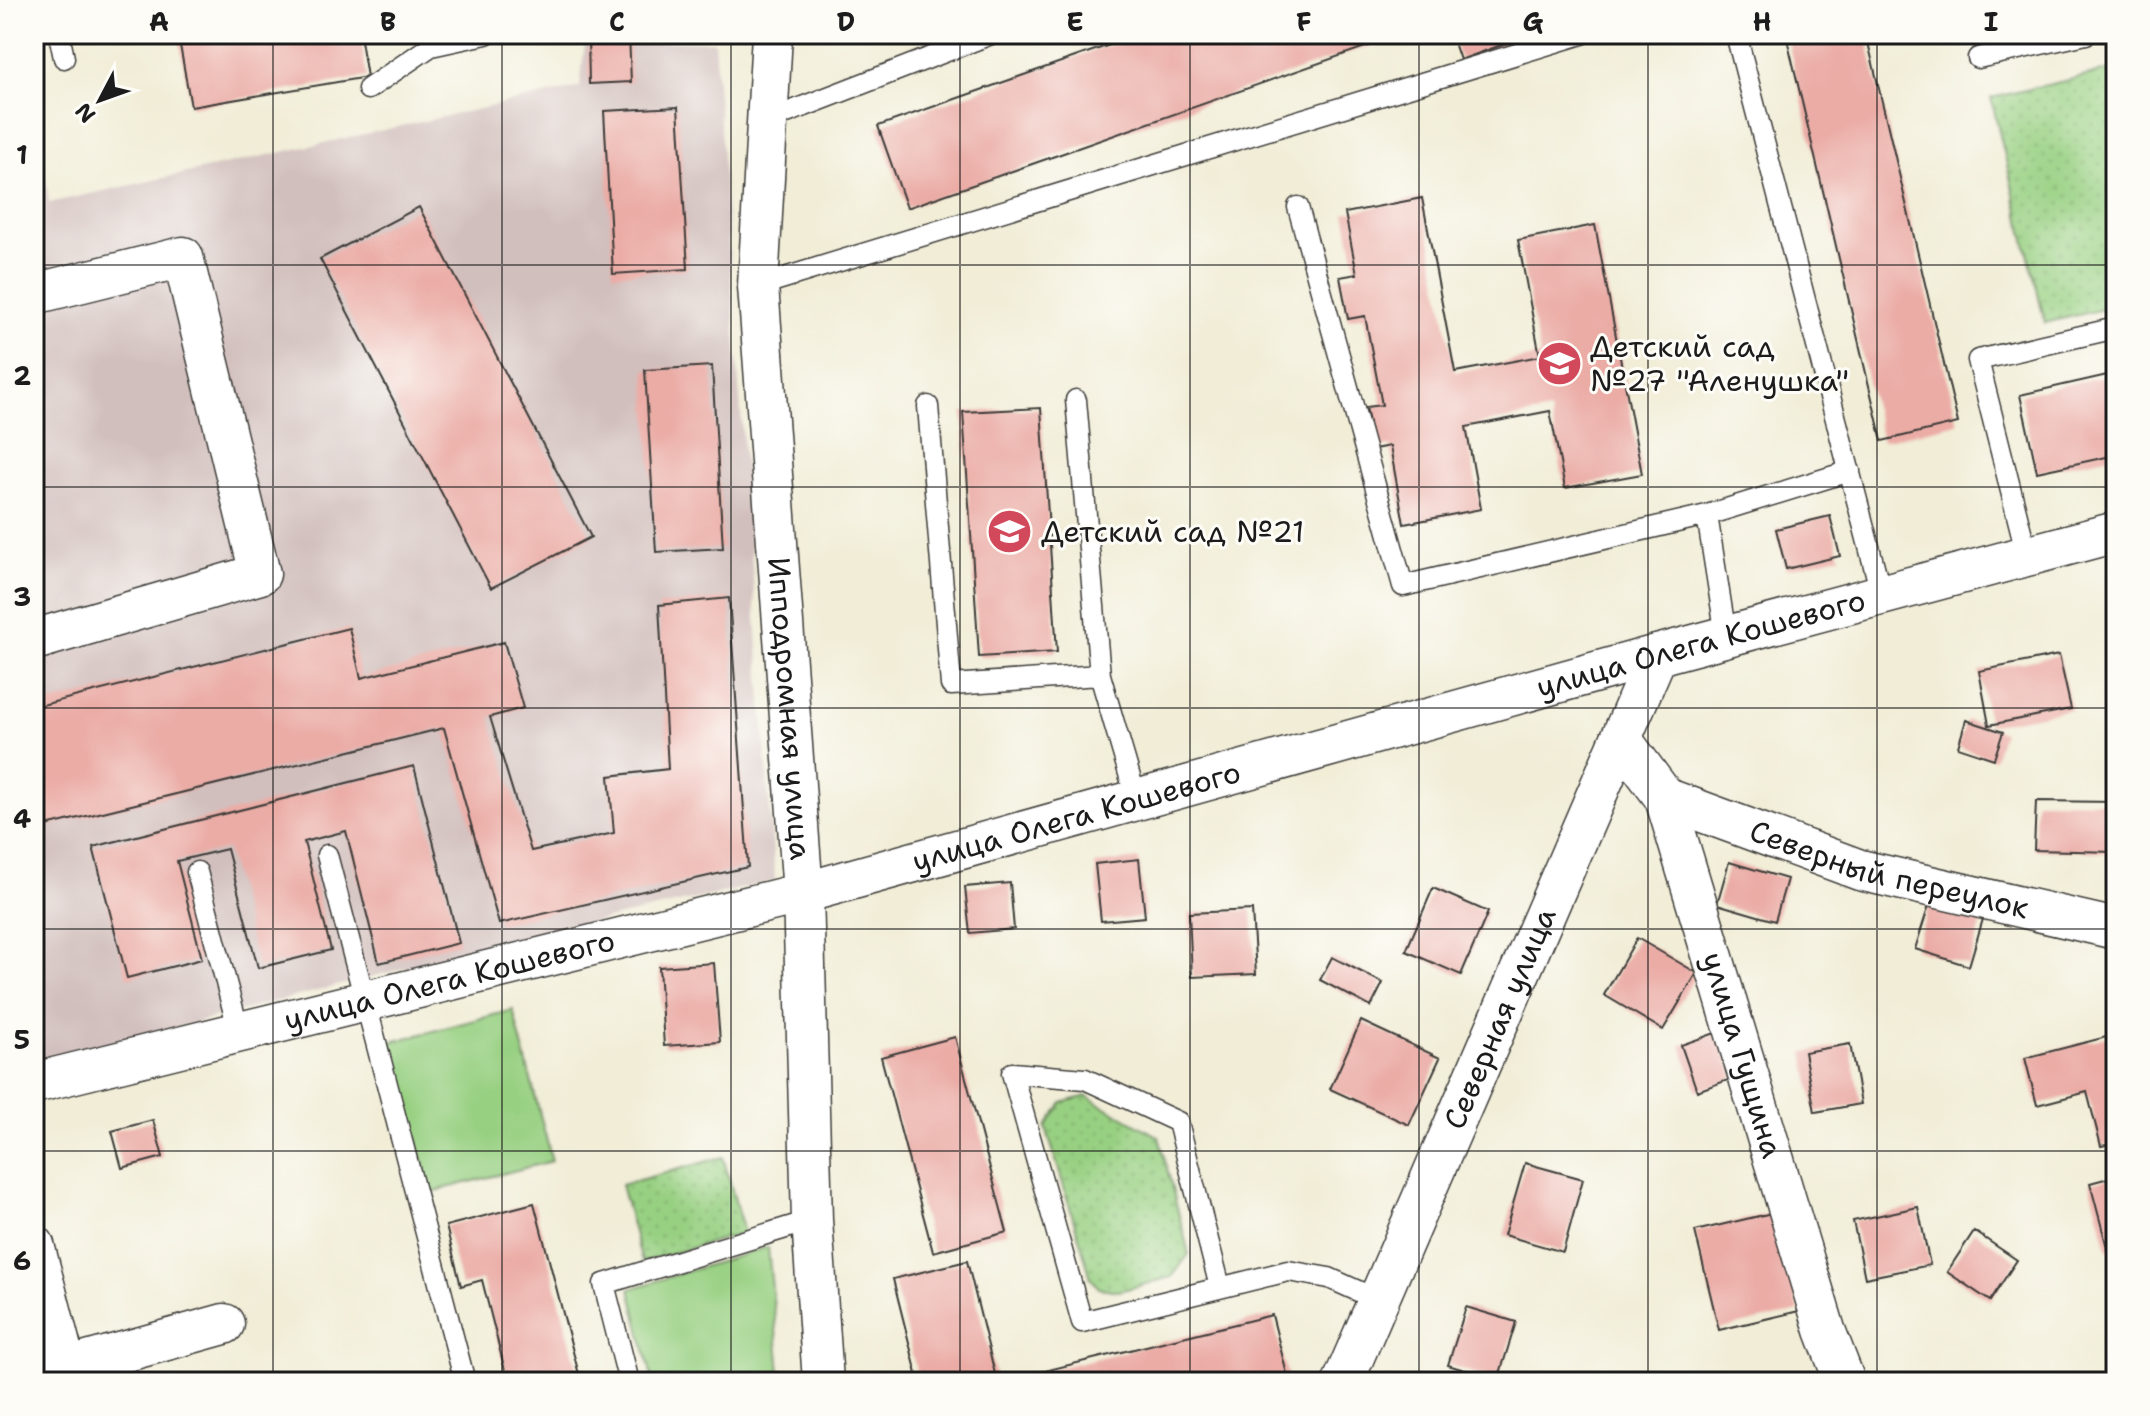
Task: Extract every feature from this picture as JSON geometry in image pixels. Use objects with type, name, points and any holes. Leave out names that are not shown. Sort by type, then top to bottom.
[{"type":"street","name":"Ипподромная улица","points":[[772,34],[758,286],[803,893],[812,1220],[823,1382]]},
{"type":"street","points":[[34,294],[183,257],[260,574],[34,640]]},
{"type":"street","name":"улица Олега Кошевого","points":[[34,1083],[803,893],[1881,593],[2116,532]]},
{"type":"street","name":"Северная улица","points":[[1343,1382],[1657,655]]},
{"type":"street","name":"улица Гущина","points":[[1621,739],[1665,798],[1825,1330],[1845,1382]]},
{"type":"street","name":"Северный переулок","points":[[1665,798],[1860,870],[2116,929]]},
{"type":"street","points":[[34,1245],[66,1368],[224,1324]]},
{"type":"lane","points":[[59,34],[64,58]]},
{"type":"lane","points":[[368,89],[431,46],[486,34]]},
{"type":"lane","points":[[766,121],[991,34]]},
{"type":"lane","points":[[758,286],[1582,34]]},
{"type":"lane","points":[[1736,34],[1881,593]]},
{"type":"lane","points":[[1978,58],[2086,34]]},
{"type":"lane","points":[[1298,207],[1403,586],[1707,515],[1850,471]]},
{"type":"lane","points":[[2027,555],[1978,360],[2116,328]]},
{"type":"lane","points":[[1076,400],[1100,675],[1137,801]]},
{"type":"lane","points":[[928,406],[951,685],[1100,675]]},
{"type":"lane","points":[[1707,515],[1726,636]]},
{"type":"lane","points":[[327,855],[465,1382]]},
{"type":"lane","points":[[197,872],[239,1032]]},
{"type":"lane","points":[[1220,1287],[1178,1122],[1085,1079],[1012,1073],[1082,1322],[1288,1271],[1329,1278],[1378,1300]]},
{"type":"lane","points":[[629,1382],[604,1284],[812,1220]]},
{"type":"shaded area","points":[[714,41],[775,881],[497,944],[34,1065],[34,97],[49,203],[580,87],[585,43]]},
{"type":"green space","points":[[2116,69],[2116,306],[2045,323],[1991,98]]},
{"type":"green space","points":[[513,1010],[552,1161],[431,1192],[391,1042]]},
{"type":"green space","points":[[1086,1096],[1159,1137],[1189,1254],[1172,1277],[1119,1291],[1099,1288],[1091,1278],[1046,1127],[1062,1103]]},
{"type":"green space","points":[[723,1157],[744,1233],[642,1262],[621,1185]]},
{"type":"green space","points":[[768,1247],[781,1382],[653,1382],[630,1289]]},
{"type":"building","points":[[178,34],[360,34],[367,77],[191,107]]},
{"type":"building","points":[[588,34],[629,34],[631,82],[589,84]]},
{"type":"building","points":[[1141,34],[1402,34],[907,208],[878,126]]},
{"type":"building","points":[[1451,34],[1532,34],[1460,60]]},
{"type":"building","points":[[1786,34],[1866,34],[1958,423],[1882,441]]},
{"type":"building","points":[[678,107],[688,269],[613,274],[604,111]]},
{"type":"building","name":"Детский сад №27 \"Аленушка\"","points":[[1422,198],[1455,372],[1540,356],[1518,240],[1595,225],[1642,474],[1565,488],[1550,411],[1466,427],[1481,509],[1404,524],[1390,446],[1374,449],[1366,407],[1382,405],[1365,316],[1348,319],[1340,277],[1357,274],[1345,213]]},
{"type":"building","points":[[419,207],[591,537],[491,588],[320,259]]},
{"type":"building","points":[[712,366],[723,548],[656,552],[645,370]]},
{"type":"building","points":[[2116,373],[2116,455],[2037,472],[2020,395]]},
{"type":"building","name":"Детский сад №21","points":[[1041,408],[1057,652],[979,657],[963,412]]},
{"type":"building","points":[[1830,516],[1840,556],[1786,569],[1776,529]]},
{"type":"building","points":[[729,598],[748,867],[499,924],[444,728],[34,829],[34,707],[349,628],[361,678],[504,642],[523,708],[490,717],[531,851],[614,833],[609,776],[668,769],[659,605]]},
{"type":"building","points":[[2059,655],[2071,709],[1989,725],[1979,671]]},
{"type":"building","points":[[1966,720],[2003,732],[1994,759],[1958,747]]},
{"type":"building","points":[[414,766],[459,943],[379,963],[346,831],[304,842],[331,950],[258,968],[227,849],[177,861],[202,959],[127,978],[93,847]]},
{"type":"building","points":[[2036,801],[2116,802],[2115,852],[2034,850]]},
{"type":"building","points":[[1139,859],[1145,917],[1101,921],[1095,864]]},
{"type":"building","points":[[1729,862],[1787,879],[1775,921],[1717,904]]},
{"type":"building","points":[[1010,883],[1014,929],[970,933],[965,887]]},
{"type":"building","points":[[1433,888],[1488,912],[1461,975],[1406,951]]},
{"type":"building","points":[[1930,902],[1983,919],[1969,966],[1915,949]]},
{"type":"building","points":[[1252,910],[1256,974],[1192,977],[1189,913]]},
{"type":"building","points":[[1637,938],[1697,973],[1663,1030],[1604,995]]},
{"type":"building","points":[[1332,957],[1383,983],[1371,1007],[1320,980]]},
{"type":"building","points":[[714,963],[720,1042],[664,1046],[659,967]]},
{"type":"building","points":[[1361,1021],[1440,1058],[1409,1125],[1330,1089]]},
{"type":"building","points":[[1718,1032],[1734,1078],[1697,1091],[1681,1045]]},
{"type":"building","points":[[2114,1035],[2116,1143],[2101,1146],[2087,1092],[2037,1105],[2025,1058]]},
{"type":"building","points":[[955,1037],[1007,1232],[933,1252],[881,1057]]},
{"type":"building","points":[[1850,1044],[1861,1104],[1815,1112],[1804,1052]]},
{"type":"building","points":[[153,1120],[163,1157],[122,1168],[112,1131]]},
{"type":"building","points":[[1525,1163],[1583,1179],[1563,1252],[1504,1235]]},
{"type":"building","points":[[2116,1176],[2116,1249],[2108,1251],[2090,1183]]},
{"type":"building","points":[[534,1203],[581,1382],[508,1382],[482,1280],[461,1286],[446,1226]]},
{"type":"building","points":[[1918,1207],[1930,1265],[1865,1278],[1853,1221]]},
{"type":"building","points":[[1776,1212],[1799,1311],[1719,1330],[1695,1231]]},
{"type":"building","points":[[1974,1231],[2017,1260],[1990,1301],[1947,1272]]},
{"type":"building","points":[[967,1261],[997,1382],[919,1382],[893,1279]]},
{"type":"building","points":[[1466,1307],[1516,1322],[1498,1380],[1448,1365]]},
{"type":"building","points":[[1272,1315],[1289,1382],[1004,1382],[1004,1381]]},
{"type":"place","name":"Детский сад №27 \"Аленушка\"","points":[[1559,364]]},
{"type":"place","name":"Детский сад №21","points":[[1010,532]]}]
